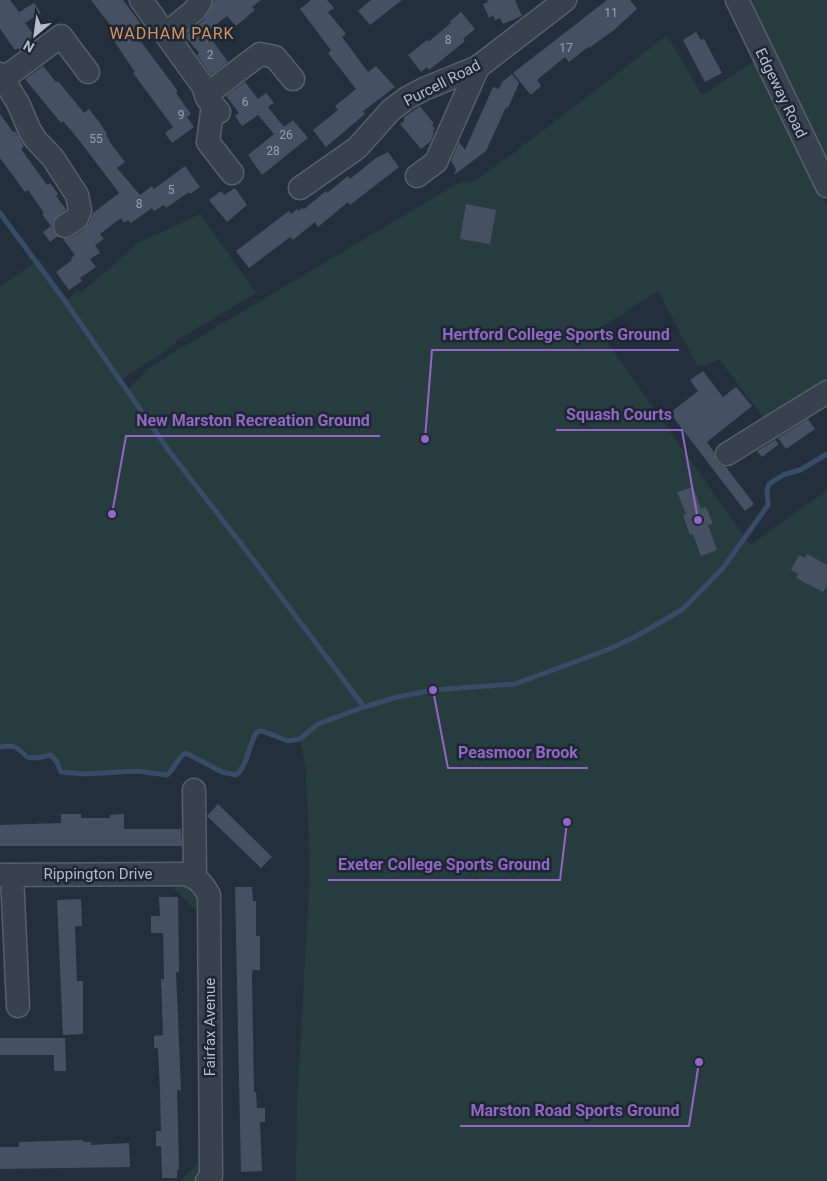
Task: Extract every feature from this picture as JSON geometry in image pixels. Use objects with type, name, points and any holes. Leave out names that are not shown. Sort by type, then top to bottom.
[{"type":"street","points":[[141,0],[203,86],[213,104]]},
{"type":"street","points":[[166,34],[195,10],[201,0]]},
{"type":"street","name":"Edgeway Road","points":[[737,0],[827,186]]},
{"type":"street","name":"Purcell Road","points":[[300,188],[336,165],[357,148],[392,110],[407,98],[478,66],[556,3]]},
{"type":"street","points":[[65,226],[77,218],[80,210],[77,195],[53,158],[30,131],[18,102],[2,77],[61,36],[88,72]]},
{"type":"street","points":[[232,173],[208,142],[213,104],[260,54],[275,57],[293,79]]},
{"type":"street","points":[[417,176],[436,162],[478,66]]},
{"type":"street","points":[[727,454],[827,392]]},
{"type":"street","points":[[194,790],[195,877]]},
{"type":"street","name":"Rippington Drive","points":[[6,875],[185,874],[195,877]]},
{"type":"street","points":[[6,875],[18,1006]]},
{"type":"street","name":"Fairfax Avenue","points":[[195,877],[201,882],[209,895],[211,1176],[207,1181]]},
{"type":"green space","points":[[743,0],[827,0],[827,170]]},
{"type":"green space","points":[[667,35],[702,95],[756,60],[827,205],[827,383],[766,421],[720,360],[698,367],[658,291],[598,329],[750,545],[827,490],[827,1181],[296,1181],[297,1104],[310,872],[306,772],[300,739],[288,741],[262,731],[257,732],[246,761],[236,775],[222,772],[186,753],[167,775],[147,770],[86,774],[63,769],[54,756],[48,754],[33,756],[17,744],[0,745],[0,287],[39,259],[67,300],[78,290],[81,293],[138,243],[200,214],[256,293],[176,341],[176,344],[122,379],[128,390],[149,368],[158,362],[460,182],[475,181]]},
{"type":"green space","points":[[180,882],[194,892],[196,896],[196,910],[170,885]]},
{"type":"green space","points":[[201,1159],[204,1170],[198,1181],[180,1181]]},
{"type":"building","points":[[0,0],[10,0],[19,12],[34,3],[41,13],[25,23],[36,38],[20,50],[18,48],[15,50],[0,29]]},
{"type":"building","points":[[91,0],[123,0],[140,23],[137,26],[140,31],[136,35],[174,86],[178,92],[176,93],[191,114],[187,117],[194,127],[172,143],[165,133],[173,127],[133,73],[135,72],[112,38],[117,34]]},
{"type":"building","points":[[215,0],[261,0],[252,7],[255,10],[236,26],[227,16],[209,30],[215,39],[213,41],[228,62],[211,75],[197,55],[199,53],[185,36],[204,20]]},
{"type":"building","points":[[311,0],[327,0],[334,8],[328,12],[346,34],[342,37],[368,72],[376,66],[395,87],[363,111],[365,114],[326,147],[313,130],[338,110],[335,106],[356,89],[328,53],[331,50],[300,9]]},
{"type":"building","points":[[371,0],[402,0],[370,25],[358,11]]},
{"type":"building","points":[[487,0],[515,0],[522,16],[503,24],[500,18],[495,20],[493,15],[489,18],[483,4],[488,2]]},
{"type":"building","points":[[607,0],[630,0],[637,9],[614,30],[569,62],[565,57],[537,80],[541,86],[530,94],[513,73]]},
{"type":"building","points":[[461,12],[475,29],[463,39],[465,41],[438,63],[429,70],[427,67],[421,72],[408,55],[427,40],[428,42]]},
{"type":"building","points":[[696,32],[701,40],[704,39],[722,73],[705,82],[683,40]]},
{"type":"building","points":[[43,66],[84,113],[89,109],[100,123],[109,141],[125,162],[117,168],[140,195],[152,186],[154,189],[185,166],[200,187],[190,194],[189,192],[166,208],[164,205],[154,211],[152,208],[131,223],[128,220],[124,223],[121,218],[100,234],[104,239],[95,245],[100,253],[90,259],[96,267],[80,278],[82,281],[69,290],[56,272],[72,260],[71,258],[75,255],[63,239],[72,237],[84,229],[93,213],[119,193],[79,140],[63,121],[61,123],[25,79]]},
{"type":"building","points":[[512,74],[519,83],[486,151],[454,175],[456,169],[451,161],[459,142],[465,150],[493,87],[499,89],[502,82]]},
{"type":"building","points":[[245,82],[258,99],[266,93],[274,103],[268,107],[284,127],[293,120],[308,138],[262,175],[248,155],[274,134],[258,115],[242,126],[235,116],[239,113],[226,96]]},
{"type":"building","points":[[420,106],[434,124],[432,125],[435,129],[431,141],[421,149],[400,124],[405,120],[403,118]]},
{"type":"building","points":[[0,114],[13,132],[15,131],[24,146],[21,149],[47,185],[50,183],[58,194],[56,196],[66,209],[53,221],[54,233],[58,236],[50,242],[43,232],[51,226],[42,214],[44,213],[28,190],[25,192],[0,158]]},
{"type":"building","points":[[388,152],[399,167],[350,205],[348,202],[318,227],[315,222],[293,240],[290,237],[249,268],[236,251],[289,211],[291,214],[297,209],[299,211],[302,208],[304,209],[348,176],[350,179],[376,158]]},
{"type":"building","points":[[235,188],[247,205],[227,222],[209,200],[221,191],[224,195]]},
{"type":"building","points":[[466,204],[496,210],[490,244],[460,239]]},
{"type":"building","points":[[703,371],[723,397],[736,387],[752,406],[707,442],[714,452],[716,461],[726,467],[754,504],[745,511],[670,413],[698,391],[690,380]]},
{"type":"building","points":[[808,419],[815,429],[786,449],[778,438]]},
{"type":"building","points":[[775,440],[779,444],[762,457],[757,451]]},
{"type":"building","points":[[693,487],[701,509],[706,507],[713,524],[708,525],[717,550],[701,556],[693,534],[690,535],[683,515],[686,514],[677,492]]},
{"type":"building","points":[[807,554],[827,565],[827,586],[823,592],[796,578],[798,574],[791,570],[799,555],[805,558]]},
{"type":"building","points":[[218,804],[272,857],[261,868],[207,816]]},
{"type":"building","points":[[61,814],[81,814],[81,818],[110,818],[110,815],[124,814],[124,829],[181,829],[182,846],[0,846],[0,825],[61,823]]},
{"type":"building","points":[[235,887],[252,887],[253,901],[256,901],[256,936],[260,936],[260,970],[253,970],[252,975],[254,1092],[256,1092],[257,1108],[265,1108],[265,1122],[260,1122],[262,1171],[241,1172]]},
{"type":"building","points":[[159,897],[178,897],[179,972],[176,972],[181,1090],[177,1090],[179,1169],[177,1170],[177,1178],[162,1178],[161,1146],[156,1146],[156,1131],[161,1131],[158,1048],[154,1048],[154,1036],[163,1035],[161,979],[164,979],[163,933],[151,933],[151,916],[160,916]]},
{"type":"building","points":[[81,899],[82,926],[75,926],[77,981],[83,981],[83,1034],[63,1035],[57,900]]},
{"type":"building","points":[[0,1038],[65,1038],[66,1071],[54,1071],[54,1055],[0,1055]]},
{"type":"building","points":[[83,1140],[83,1142],[91,1142],[91,1145],[129,1143],[130,1167],[0,1169],[0,1147],[19,1147],[19,1142]]},
{"type":"waterway","points":[[0,213],[65,301],[169,451],[364,707]]},
{"type":"waterway","points":[[0,747],[15,747],[27,757],[37,758],[51,755],[57,762],[61,772],[86,774],[137,771],[167,775],[186,753],[222,772],[236,775],[246,761],[257,732],[262,731],[288,741],[300,739],[318,724],[397,697],[433,690],[515,684],[607,650],[635,637],[683,609],[723,568],[768,505],[767,490],[769,484],[783,475],[800,470],[827,454]]},
{"type":"place","name":"Hertford College Sports Ground","points":[[425,439]]},
{"type":"place","name":"New Marston Recreation Ground","points":[[112,514]]},
{"type":"place","name":"Squash Courts","points":[[698,520]]},
{"type":"place","name":"Peasmoor Brook","points":[[433,690]]},
{"type":"place","name":"Exeter College Sports Ground","points":[[567,822]]},
{"type":"place","name":"Marston Road Sports Ground","points":[[699,1062]]},
{"type":"district","name":"WADHAM PARK","points":[[172,33]]}]
